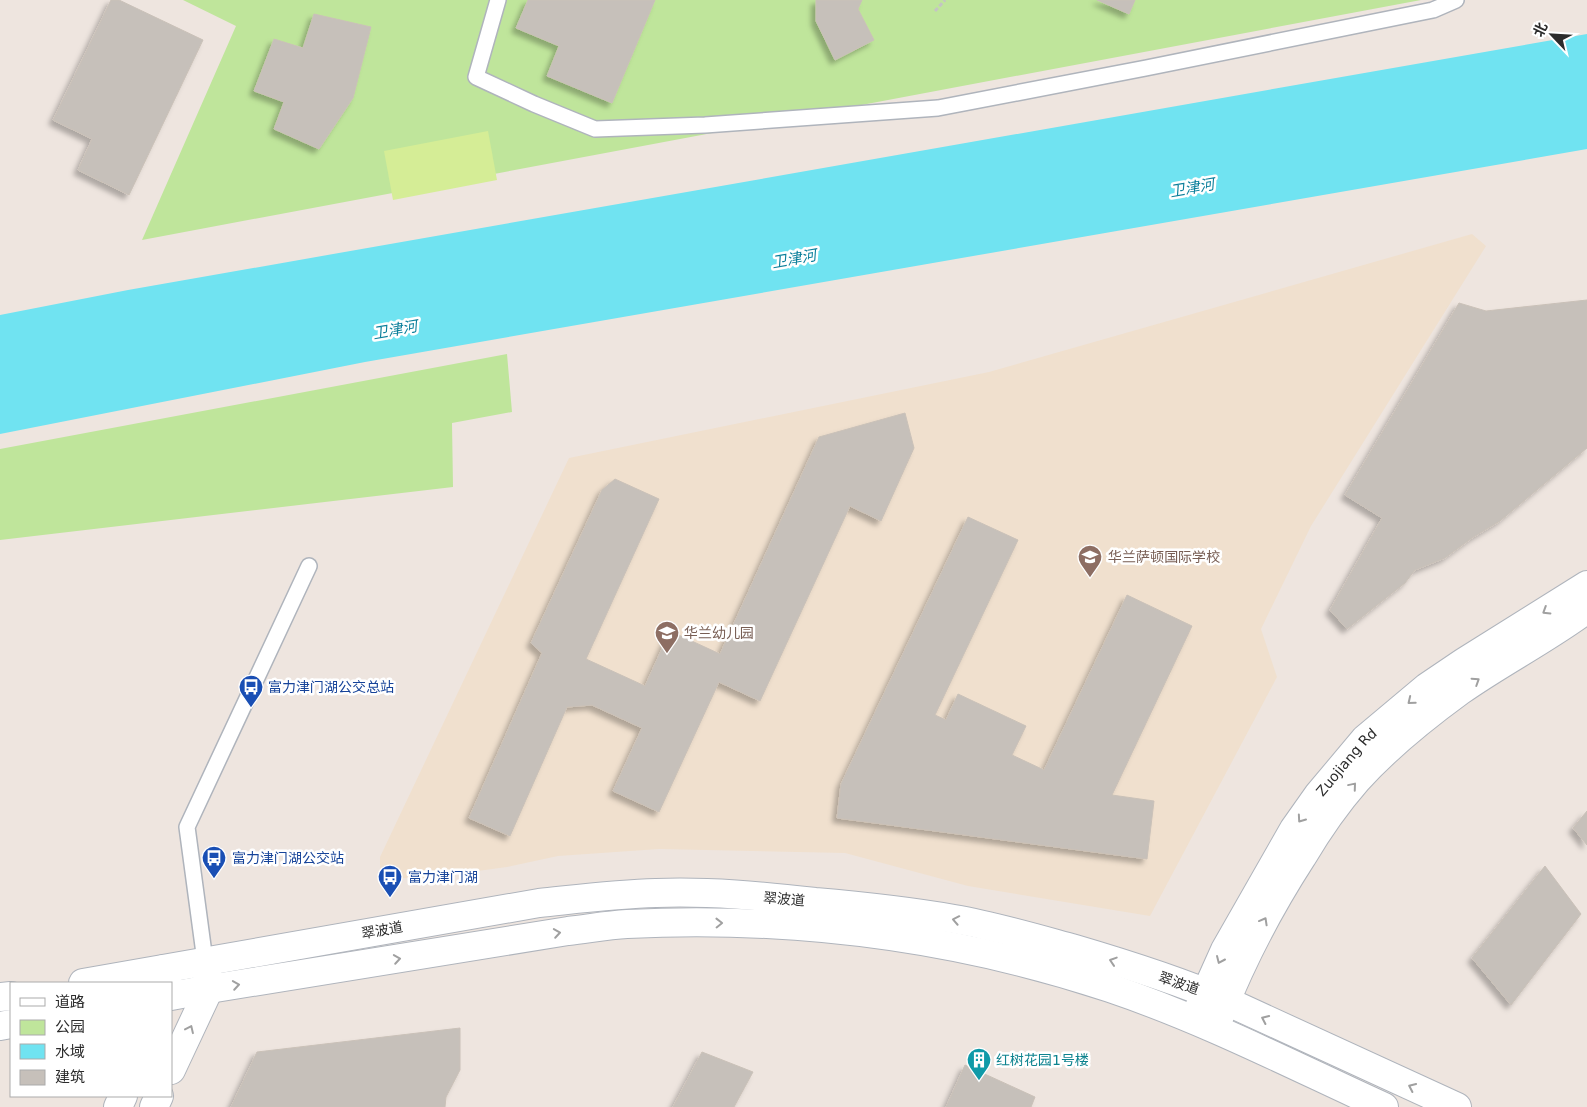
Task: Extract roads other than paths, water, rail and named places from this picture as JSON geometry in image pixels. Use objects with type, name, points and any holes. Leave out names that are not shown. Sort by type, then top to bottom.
[{"type":"street","name":"Zuojiang Rd","points":[[1216,996],[1225,950],[1262,882],[1294,829],[1324,787],[1365,739],[1427,688],[1464,662],[1587,585]]},
{"type":"street","name":"Zuojiang Rd","points":[[1204,1025],[1216,996],[1260,927],[1292,871],[1332,812],[1356,781],[1417,724],[1461,690],[1587,609]]},
{"type":"street","name":"翠波道","points":[[95,982],[166,976],[205,961],[539,903],[595,897],[657,893],[721,894],[874,908],[954,919],[1035,938],[1090,954],[1216,996],[1457,1107]]},
{"type":"street","name":"翠波道","points":[[172,996],[568,931],[625,924],[794,924],[883,934],[961,947],[1014,960],[1109,988],[1204,1025],[1384,1107]]},
{"type":"street","points":[[172,1068],[209,989],[205,961]]},
{"type":"street","points":[[172,995],[182,987],[205,961]]},
{"type":"lane","points":[[498,0],[476,77],[534,104],[595,129],[704,125],[938,108],[1433,10],[1456,0]]},
{"type":"lane","points":[[205,961],[187,827],[309,566]]},
{"type":"water","name":"卫津河","points":[[1587,34],[1587,149],[365,362],[0,434],[0,315],[128,290]]},
{"type":"place","name":"华兰萨顿国际学校","points":[[1090,578]]},
{"type":"place","name":"华兰幼儿园","points":[[667,654]]},
{"type":"place","name":"富力津门湖公交总站","points":[[251,708]]},
{"type":"place","name":"富力津门湖公交站","points":[[214,879]]},
{"type":"place","name":"富力津门湖","points":[[390,898]]},
{"type":"place","name":"红树花园1号楼","points":[[979,1081]]}]
